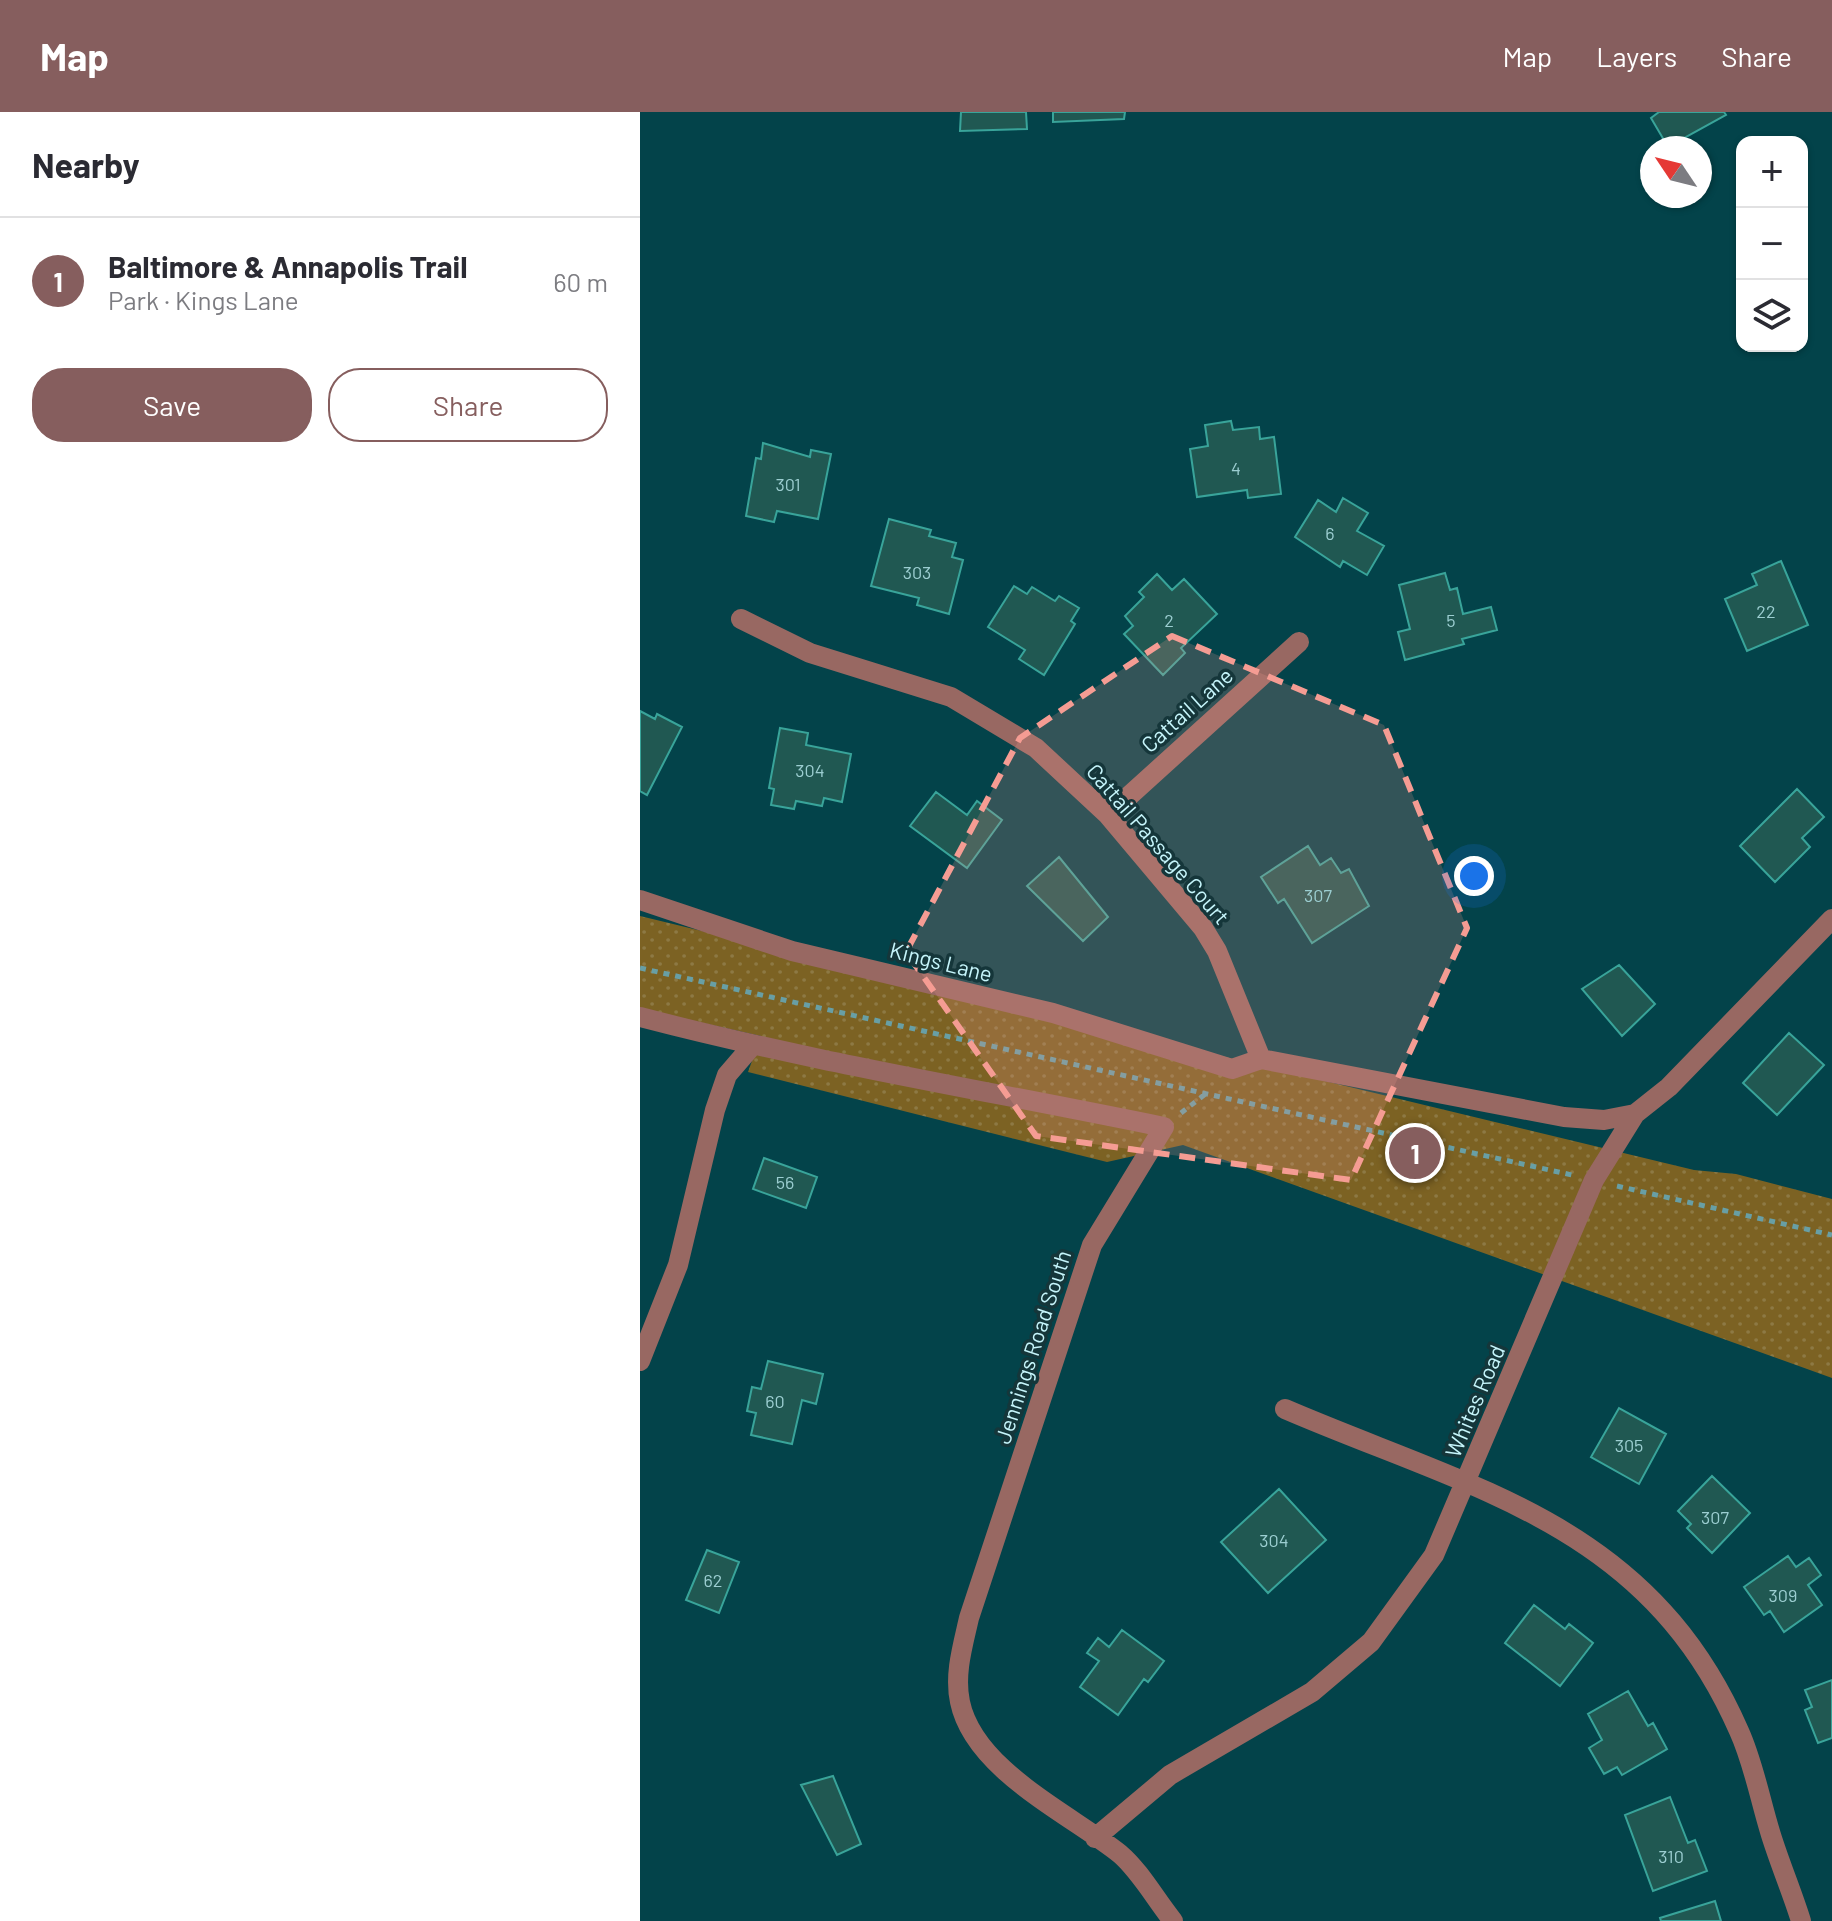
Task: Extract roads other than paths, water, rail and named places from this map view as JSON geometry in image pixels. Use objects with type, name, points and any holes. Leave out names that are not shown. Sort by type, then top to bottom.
[{"type":"street","name":"Cattail Passage Court","points":[[741,619],[810,653],[951,697],[1036,748],[1108,815],[1203,928],[1217,951],[1261,1059]]},
{"type":"street","name":"Cattail Lane","points":[[1108,815],[1299,642]]},
{"type":"street","name":"Kings Lane","points":[[640,900],[792,951],[1053,1013],[1232,1069],[1261,1059]]},
{"type":"street","name":"Whites Road","points":[[1095,1838],[1170,1775],[1312,1692],[1371,1642],[1434,1555],[1594,1180],[1635,1114],[1669,1087],[1832,919]]},
{"type":"street","points":[[640,1017],[752,1046],[727,1075],[715,1110],[678,1265],[640,1361]]},
{"type":"street","name":"Jennings Road South","points":[[752,1046],[814,1055],[1164,1127],[1092,1245],[969,1618],[959,1665],[960,1701],[969,1727],[991,1758],[1121,1855],[1173,1921]]},
{"type":"street","points":[[1261,1059],[1564,1117],[1604,1120],[1635,1114]]},
{"type":"street","points":[[1285,1409],[1526,1508],[1610,1559],[1651,1598],[1689,1641],[1725,1701],[1744,1743],[1801,1921]]},
{"type":"place","name":"Baltimore & Annapolis Trail","points":[[1415,1153]]}]
